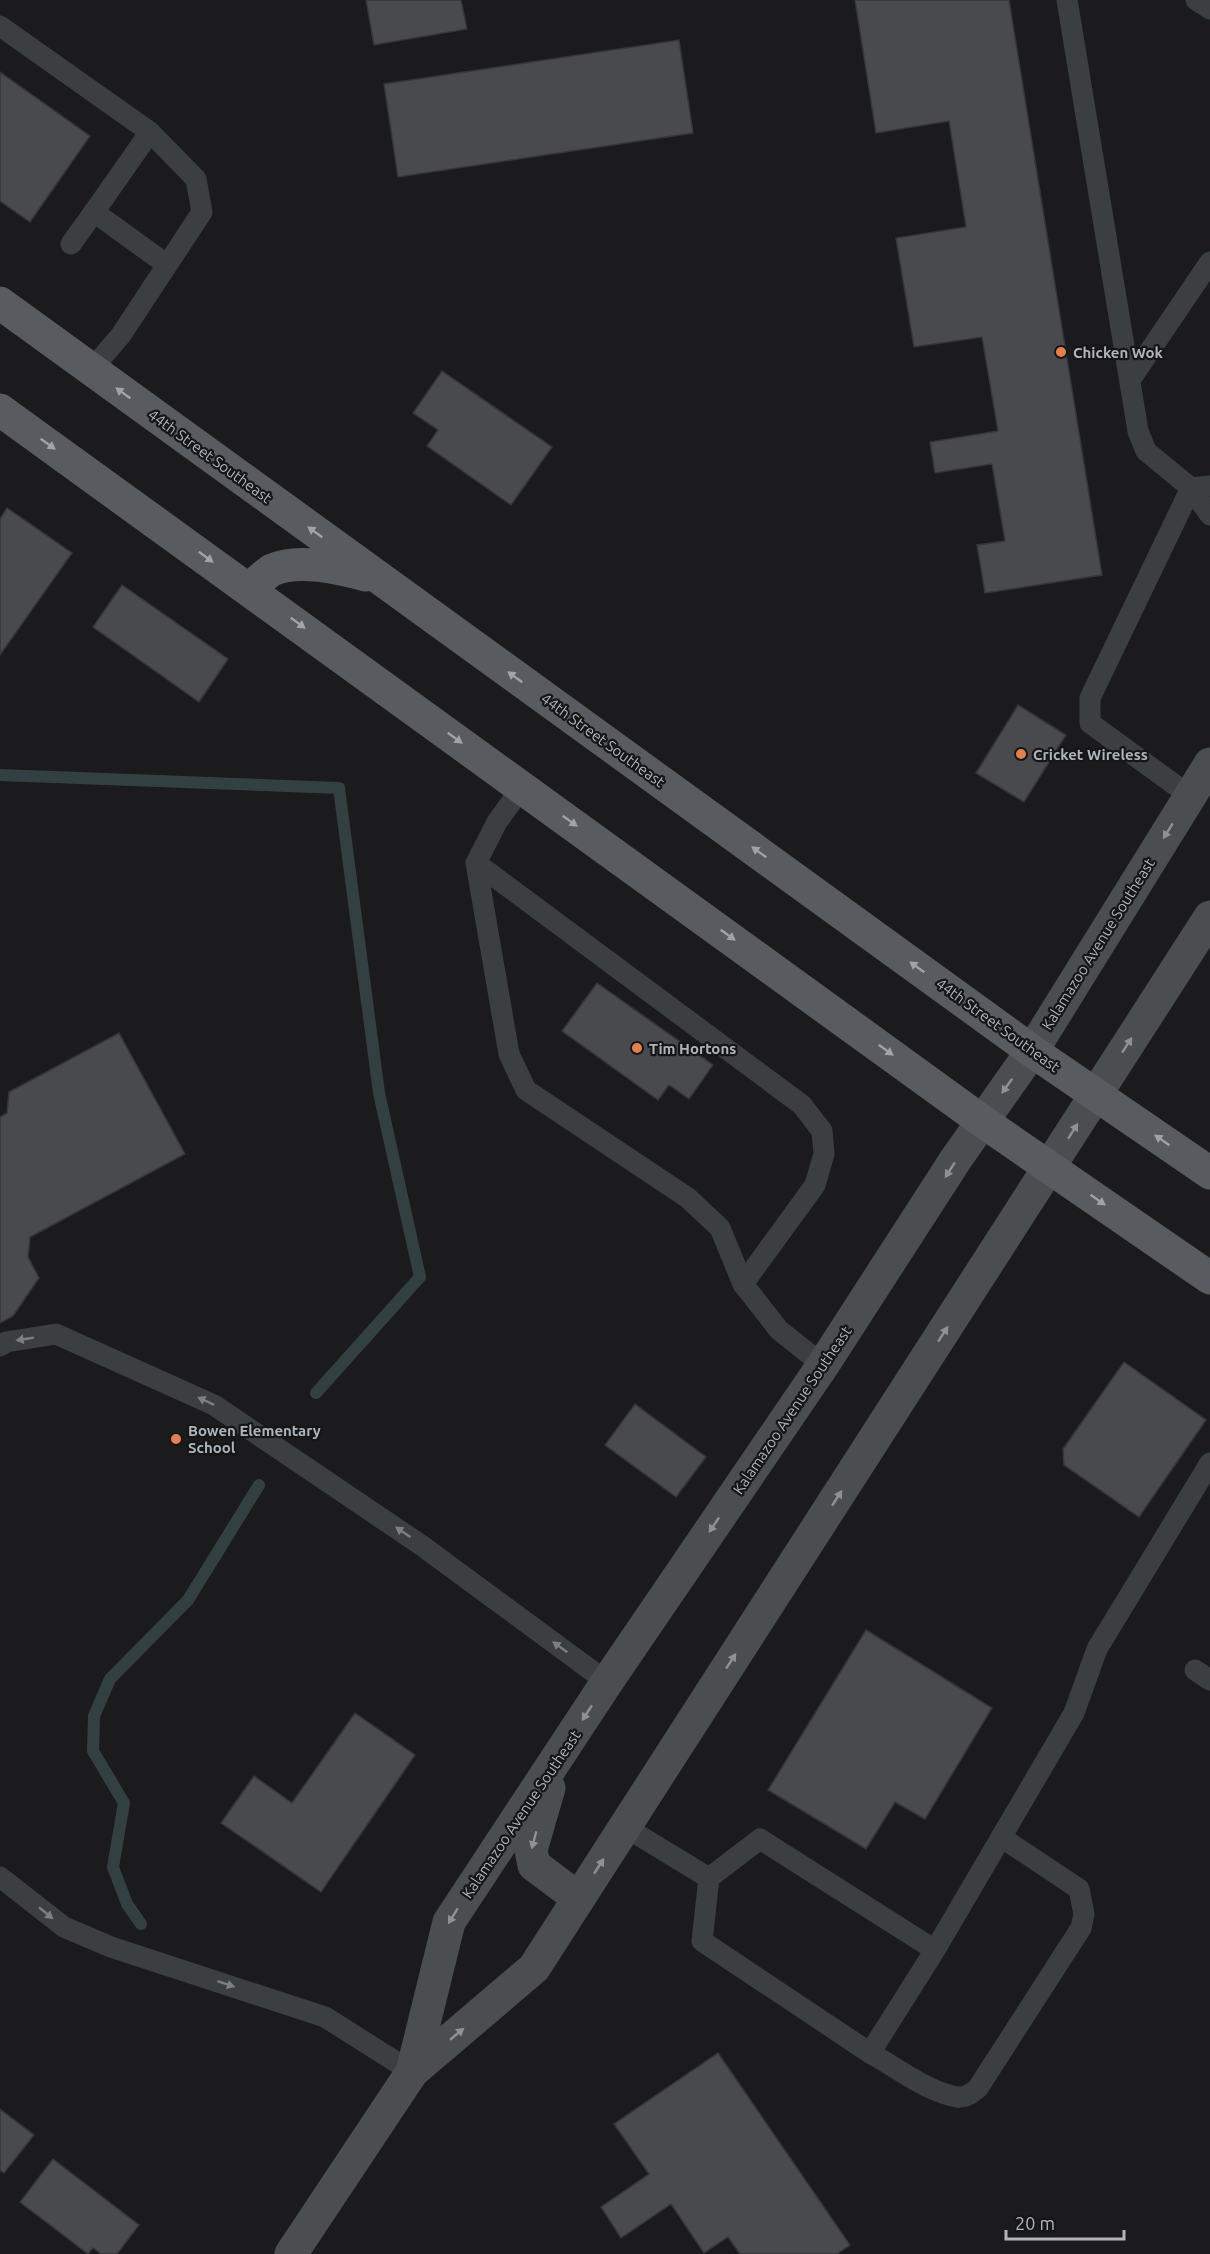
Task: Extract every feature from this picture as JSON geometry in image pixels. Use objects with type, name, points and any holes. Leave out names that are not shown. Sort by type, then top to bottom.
[{"type":"main road","name":"44th Street Southeast","points":[[0,303],[1032,1051],[1210,1173]]},
{"type":"main road","points":[[0,410],[250,588],[982,1121],[1210,1278]]},
{"type":"main road","points":[[250,588],[273,570],[308,565],[329,566],[379,579]]},
{"type":"main road","name":"Kalamazoo Avenue Southeast","points":[[412,2072],[449,1922],[607,1682],[823,1365],[982,1121],[1032,1051],[1210,764]]},
{"type":"main road","name":"Kalamazoo Avenue Southeast","points":[[291,2254],[412,2072],[530,1974],[1210,917]]},
{"type":"main road","points":[[567,1745],[546,1795],[531,1850],[534,1865],[578,1898]]},
{"type":"lane","points":[[1067,0],[1138,431],[1146,452],[1201,487],[1210,515]]},
{"type":"lane","points":[[1197,0],[1210,9]]},
{"type":"lane","points":[[0,26],[150,132],[196,179],[202,212],[121,334],[91,370]]},
{"type":"lane","points":[[71,244],[150,132]]},
{"type":"lane","points":[[94,212],[166,264]]},
{"type":"lane","points":[[1130,380],[1210,262]]},
{"type":"lane","points":[[1190,796],[1090,723],[1090,699],[1201,487]]},
{"type":"lane","points":[[523,786],[497,822],[476,863],[509,1054],[526,1090],[688,1198],[720,1228],[743,1284],[779,1330],[823,1365]]},
{"type":"lane","points":[[476,863],[802,1105],[822,1131],[824,1154],[814,1185],[743,1284]]},
{"type":"lane","points":[[0,1346],[6,1342],[56,1334],[214,1405],[421,1545],[607,1682]]},
{"type":"lane","points":[[870,2053],[935,1950],[1074,1713],[1097,1649],[1210,1463]]},
{"type":"lane","points":[[625,1827],[709,1878]]},
{"type":"lane","points":[[935,1950],[760,1839],[709,1878],[702,1941],[870,2053],[945,2093],[959,2097],[969,2095],[978,2088],[1082,1928],[1084,1914],[1079,1889],[1001,1838]]},
{"type":"lane","points":[[0,1876],[64,1927],[111,1947],[325,2017],[412,2072]]},
{"type":"building","points":[[366,0],[461,0],[467,29],[374,45]]},
{"type":"building","points":[[855,0],[1009,0],[1102,575],[985,593],[977,545],[1005,541],[992,464],[935,473],[930,442],[998,431],[982,337],[914,347],[896,238],[966,227],[949,121],[876,133]]},
{"type":"building","points":[[679,40],[693,133],[398,177],[384,84]]},
{"type":"building","points":[[0,72],[90,136],[30,222],[0,201]]},
{"type":"building","points":[[442,371],[552,447],[511,505],[427,446],[438,430],[413,413]]},
{"type":"building","points":[[7,508],[72,553],[0,655],[0,519]]},
{"type":"building","points":[[122,585],[228,659],[199,702],[93,627]]},
{"type":"building","name":"Cricket Wireless","points":[[1018,705],[1066,735],[1024,802],[976,773]]},
{"type":"building","name":"Tim Hortons","points":[[597,983],[713,1065],[689,1099],[669,1085],[658,1100],[562,1031]]},
{"type":"building","points":[[119,1033],[185,1154],[30,1237],[28,1257],[39,1278],[13,1316],[0,1323],[0,1117],[7,1113],[9,1092]]},
{"type":"building","points":[[1124,1362],[1206,1420],[1139,1517],[1064,1465],[1063,1449]]},
{"type":"building","points":[[635,1404],[706,1457],[676,1497],[605,1445]]},
{"type":"building","points":[[866,1630],[992,1708],[925,1819],[895,1802],[866,1849],[768,1790]]},
{"type":"building","points":[[355,1713],[415,1755],[321,1892],[221,1823],[254,1776],[292,1803]]},
{"type":"building","points":[[718,2053],[850,2245],[837,2254],[740,2254],[728,2237],[704,2253],[671,2204],[621,2238],[601,2207],[649,2174],[614,2124]]},
{"type":"building","points":[[0,2109],[34,2135],[4,2173],[0,2170]]},
{"type":"building","points":[[53,2159],[139,2225],[117,2254],[101,2254],[93,2248],[88,2254],[20,2202]]},
{"type":"waterway","points":[[0,775],[339,788],[379,1093],[420,1277],[316,1393]]},
{"type":"waterway","points":[[141,1924],[127,1904],[113,1867],[124,1803],[93,1751],[94,1716],[110,1679],[188,1600],[259,1485]]},
{"type":"place","name":"Chicken Wok","points":[[1061,352]]},
{"type":"place","name":"Cricket Wireless","points":[[1021,754]]},
{"type":"place","name":"Tim Hortons","points":[[637,1048]]},
{"type":"place","name":"Bowen Elementary School","points":[[176,1439]]}]
